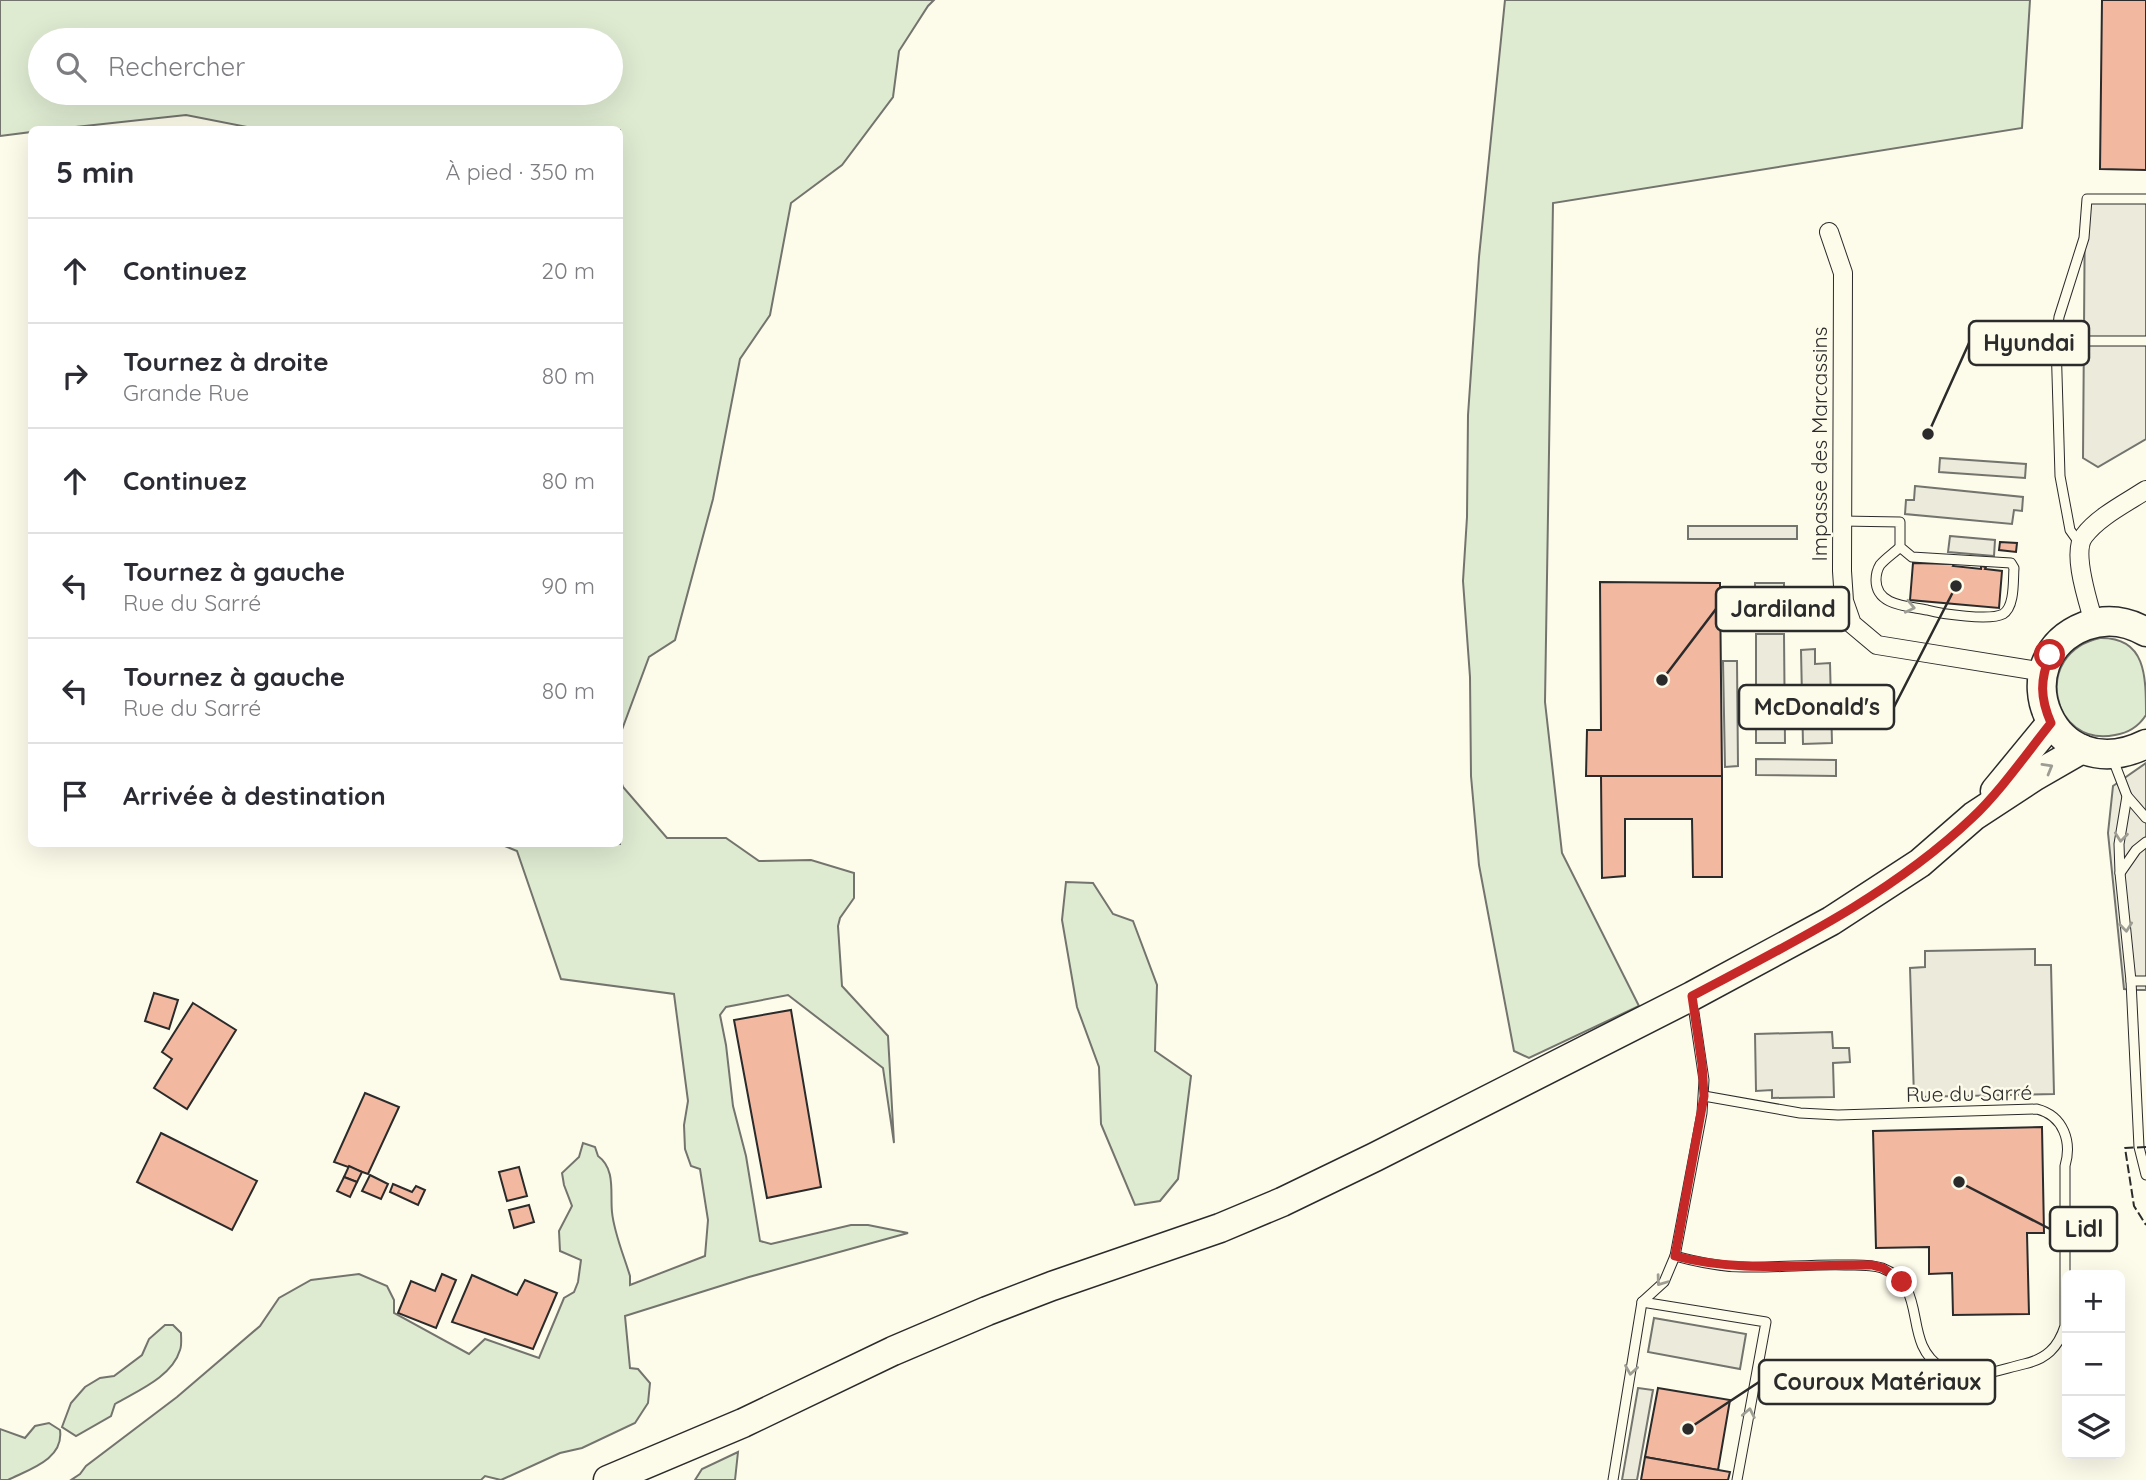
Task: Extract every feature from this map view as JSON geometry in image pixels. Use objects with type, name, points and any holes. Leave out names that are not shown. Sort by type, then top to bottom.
[{"type":"main road","points":[[2145,631],[2129,624],[2111,621],[2094,622],[2077,629],[2062,640],[2050,655],[2043,672],[2042,690],[2044,707],[2051,723],[2065,740],[2082,750],[2111,755],[2146,745]]},
{"type":"main road","points":[[1974,816],[2051,723]]},
{"type":"main road","points":[[608,1480],[743,1423],[893,1351],[987,1311],[1220,1228],[1282,1202],[1375,1157],[1692,996],[1831,921],[1920,863],[1974,816],[2035,776],[2082,750]]},
{"type":"street","name":"Impasse des Marcassins","points":[[1829,232],[1843,273],[1844,601],[1852,624],[1877,645],[2043,672]]},
{"type":"street","points":[[2094,622],[2081,576],[2080,544],[2083,537],[2102,520],[2146,490]]},
{"type":"lane","points":[[2080,544],[2070,530],[2060,477],[2056,391],[2059,317],[2084,238],[2087,199],[2146,199]]},
{"type":"lane","points":[[2056,341],[2146,341]]},
{"type":"lane","points":[[1842,521],[1900,522],[1900,547],[1881,564],[1876,573],[1876,588],[1882,597],[1894,603],[1950,615],[1996,616],[2004,614],[2010,607],[2014,568],[2011,563],[1912,556],[1900,547]]},
{"type":"lane","points":[[2111,755],[2126,796],[2146,818]]},
{"type":"lane","points":[[2126,796],[2119,844],[2120,873],[2131,981],[2138,1147],[2146,1175]]},
{"type":"lane","points":[[2120,873],[2136,850],[2146,842]]},
{"type":"lane","points":[[2131,981],[2146,981]]},
{"type":"lane","points":[[1613,1480],[1642,1303],[1664,1282],[1675,1256],[1704,1096],[1692,996]]},
{"type":"lane","name":"Rue du Sarré","points":[[1675,1256],[1704,1264],[1743,1267],[1826,1264],[1872,1265],[1883,1268],[1894,1274],[1908,1292],[1916,1317],[1916,1333],[1927,1355],[1946,1371],[1958,1375],[1983,1374],[2035,1362],[2052,1351],[2065,1326],[2065,1166],[2068,1149],[2065,1132],[2050,1114],[2031,1109],[1800,1113],[1704,1096]]},
{"type":"lane","points":[[1642,1303],[1766,1322],[1737,1480]]},
{"type":"green space","points":[[0,0],[934,0],[899,51],[893,97],[842,165],[791,203],[770,315],[740,359],[713,499],[675,640],[649,657],[623,727],[623,126],[242,126],[186,115],[85,126],[28,126],[28,132],[0,136]]},
{"type":"green space","points":[[1505,0],[2030,0],[2022,128],[1553,203],[1545,702],[1562,853],[1639,1006],[1529,1058],[1514,1051],[1479,865],[1471,776],[1470,677],[1463,581],[1468,415],[1479,257]]},
{"type":"green space","points":[[2100,638],[2115,639],[2127,644],[2135,652],[2144,673],[2146,715],[2133,728],[2115,735],[2093,735],[2076,727],[2064,714],[2058,697],[2058,679],[2064,661],[2078,647]]},
{"type":"green space","points":[[623,787],[667,838],[726,838],[759,861],[811,860],[854,873],[854,898],[840,918],[838,926],[842,986],[888,1036],[894,1143],[883,1068],[788,995],[726,1007],[720,1015],[733,1106],[746,1156],[760,1241],[771,1244],[851,1225],[868,1225],[908,1233],[749,1277],[625,1316],[630,1368],[638,1369],[650,1383],[648,1403],[635,1423],[582,1448],[560,1453],[501,1480],[485,1476],[481,1480],[71,1480],[177,1397],[260,1326],[279,1298],[311,1280],[359,1274],[387,1286],[394,1300],[394,1313],[469,1354],[485,1339],[539,1358],[564,1298],[574,1292],[578,1282],[581,1260],[560,1251],[559,1231],[572,1206],[562,1173],[579,1157],[583,1143],[595,1147],[610,1174],[613,1220],[630,1276],[630,1285],[705,1256],[708,1220],[700,1169],[691,1166],[685,1149],[684,1125],[688,1101],[674,994],[561,979],[517,851],[507,847],[623,847]]},
{"type":"green space","points":[[1066,882],[1093,883],[1113,914],[1133,921],[1157,985],[1155,1051],[1191,1076],[1178,1179],[1160,1201],[1135,1205],[1101,1124],[1099,1067],[1077,1007],[1062,920]]},
{"type":"green space","points":[[165,1325],[173,1325],[181,1333],[181,1344],[176,1360],[162,1376],[115,1404],[111,1416],[76,1436],[62,1427],[71,1403],[85,1387],[100,1378],[114,1376],[142,1355],[149,1339]]},
{"type":"green space","points":[[49,1423],[60,1430],[60,1440],[51,1456],[26,1472],[8,1480],[0,1480],[0,1429],[25,1438],[35,1426]]},
{"type":"green space","points":[[738,1452],[735,1480],[695,1480],[702,1469]]},
{"type":"shaded area","points":[[2085,197],[2146,197],[2146,439],[2098,467],[2083,458]]},
{"type":"shaded area","points":[[1940,458],[2026,464],[2025,478],[1939,472]]},
{"type":"shaded area","points":[[1915,486],[2023,497],[2022,511],[2014,510],[2012,524],[1905,514],[1906,500],[1914,500]]},
{"type":"shaded area","points":[[1688,526],[1797,526],[1797,539],[1688,539]]},
{"type":"shaded area","points":[[1950,536],[1995,540],[1994,556],[1948,552]]},
{"type":"shaded area","points":[[1755,583],[1784,583],[1784,627],[1755,626]]},
{"type":"shaded area","points":[[1756,634],[1784,634],[1785,743],[1756,743]]},
{"type":"shaded area","points":[[1815,649],[1815,664],[1830,663],[1832,743],[1803,744],[1801,650]]},
{"type":"shaded area","points":[[1723,661],[1737,661],[1738,766],[1725,767]]},
{"type":"shaded area","points":[[1756,759],[1836,760],[1836,776],[1756,775]]},
{"type":"shaded area","points":[[2146,763],[2146,990],[2137,990],[2124,989],[2108,833],[2113,786]]},
{"type":"shaded area","points":[[2035,949],[2035,965],[2051,965],[2054,1094],[1914,1097],[1910,968],[1925,967],[1925,951]]},
{"type":"shaded area","points":[[1832,1032],[1833,1048],[1849,1048],[1850,1062],[1833,1063],[1834,1097],[1772,1098],[1772,1090],[1756,1091],[1755,1034]]},
{"type":"shaded area","points":[[1654,1318],[1746,1334],[1740,1369],[1648,1352]]},
{"type":"shaded area","points":[[1638,1388],[1653,1390],[1637,1480],[1622,1480]]},
{"type":"building","points":[[2102,0],[2146,0],[2146,170],[2100,169]]},
{"type":"building","points":[[2000,542],[2017,543],[2016,552],[1999,550]]},
{"type":"building","points":[[1913,563],[1954,564],[1953,566],[1981,569],[1981,566],[2002,571],[1999,608],[1910,600]]},
{"type":"building","points":[[1600,582],[1720,583],[1722,776],[1586,776],[1587,730],[1601,730]]},
{"type":"building","points":[[1601,776],[1722,776],[1722,877],[1693,877],[1692,819],[1625,819],[1625,876],[1602,878]]},
{"type":"building","points":[[154,993],[178,1000],[169,1029],[145,1021]]},
{"type":"building","points":[[193,1003],[236,1030],[187,1109],[154,1088],[172,1059],[162,1052]]},
{"type":"building","points":[[791,1010],[821,1187],[767,1198],[734,1020]]},
{"type":"building","points":[[365,1093],[399,1107],[368,1174],[334,1162]]},
{"type":"building","points":[[2042,1127],[2044,1233],[2027,1233],[2029,1314],[1953,1315],[1952,1273],[1929,1274],[1929,1247],[1876,1248],[1873,1131]]},
{"type":"building","points":[[161,1133],[257,1181],[232,1230],[137,1182]]},
{"type":"building","points":[[349,1166],[362,1172],[357,1182],[344,1177]]},
{"type":"building","points":[[519,1167],[527,1196],[507,1201],[499,1172]]},
{"type":"building","points":[[370,1175],[388,1184],[381,1199],[362,1191]]},
{"type":"building","points":[[344,1177],[357,1182],[350,1197],[337,1191]]},
{"type":"building","points":[[393,1184],[412,1192],[416,1186],[425,1190],[418,1205],[390,1192]]},
{"type":"building","points":[[529,1205],[534,1222],[514,1228],[509,1210]]},
{"type":"building","points":[[442,1274],[456,1280],[436,1328],[398,1313],[411,1281],[435,1291]]},
{"type":"building","points":[[472,1275],[517,1295],[525,1280],[557,1293],[533,1349],[452,1322]]},
{"type":"building","points":[[1658,1388],[1730,1400],[1718,1470],[1645,1457]]},
{"type":"building","points":[[1645,1457],[1730,1472],[1728,1480],[1641,1480]]},
{"type":"fence","points":[[2146,1147],[2125,1148],[2134,1206],[2146,1225]]},
{"type":"place","name":"Hyundai","points":[[1928,434]]},
{"type":"place","name":"McDonald's","points":[[1956,586]]},
{"type":"place","name":"Jardiland","points":[[1662,680]]},
{"type":"place","name":"Lidl","points":[[1959,1182]]},
{"type":"place","name":"Couroux Matériaux","points":[[1688,1429]]},
{"type":"route","points":[[1902,1282],[1894,1274],[1872,1265],[1743,1267],[1704,1264],[1675,1256],[1704,1096],[1692,996],[1831,921],[1885,888],[1920,863],[1974,816],[2051,723],[2044,707],[2042,690],[2043,672],[2050,655]]}]
